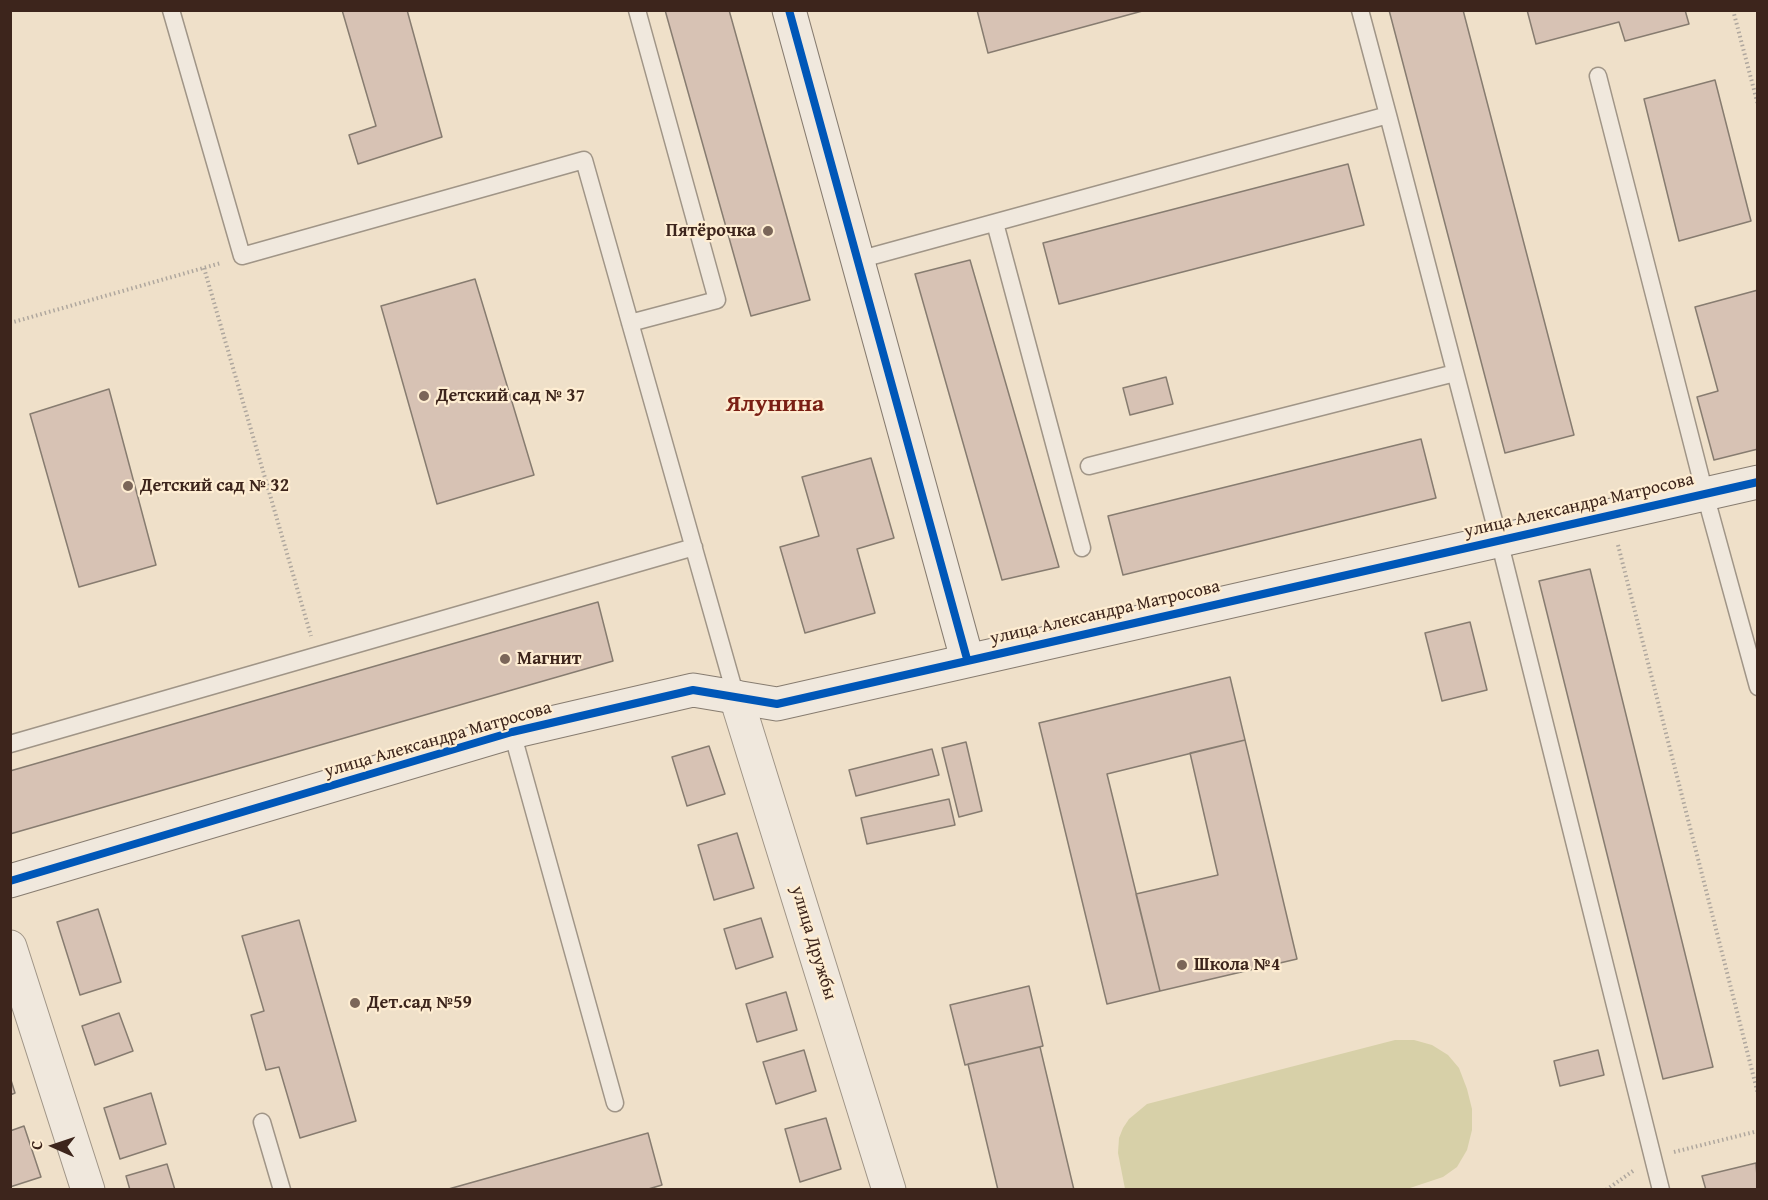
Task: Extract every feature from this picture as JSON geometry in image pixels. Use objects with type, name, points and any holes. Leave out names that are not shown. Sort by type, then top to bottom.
[{"type":"street","points":[[789,10],[967,659]]},
{"type":"street","name":"улица Александра Матросова","points":[[10,881],[512,732],[693,690],[777,704],[967,659],[1758,482]]},
{"type":"street","name":"улица Дружбы","points":[[736,697],[884,1188]]},
{"type":"street","points":[[10,947],[87,1190]]},
{"type":"lane","points":[[171,10],[242,256],[584,160],[736,697]]},
{"type":"lane","points":[[630,323],[717,300],[637,10]]},
{"type":"lane","points":[[1360,10],[1499,540],[1661,1190]]},
{"type":"lane","points":[[1598,76],[1705,494],[1758,687]]},
{"type":"lane","points":[[858,260],[1388,115]]},
{"type":"lane","points":[[995,223],[1082,548]]},
{"type":"lane","points":[[1089,466],[1455,373]]},
{"type":"lane","points":[[10,744],[694,547]]},
{"type":"lane","points":[[512,732],[615,1102]]},
{"type":"lane","points":[[262,1122],[282,1190]]},
{"type":"path","points":[[1733,10],[1758,105]]},
{"type":"path","points":[[10,323],[242,256]]},
{"type":"path","points":[[204,268],[316,656]]},
{"type":"path","points":[[1610,515],[1758,1094]]},
{"type":"path","points":[[1606,1190],[1653,1157],[1758,1131]]},
{"type":"shaded area","points":[[1395,1040],[1414,1040],[1432,1045],[1448,1055],[1459,1068],[1467,1089],[1472,1109],[1472,1130],[1467,1150],[1457,1167],[1443,1177],[1404,1190],[1125,1189],[1118,1153],[1119,1138],[1129,1119],[1147,1104]]},
{"type":"building","points":[[342,10],[407,10],[442,137],[358,164],[349,135],[376,126]]},
{"type":"building","points":[[665,10],[729,10],[810,300],[751,316]]},
{"type":"building","points":[[977,10],[1146,10],[988,53]]},
{"type":"building","points":[[1389,10],[1463,10],[1574,435],[1505,453]]},
{"type":"building","points":[[1527,10],[1685,10],[1689,24],[1625,41],[1619,22],[1536,44]]},
{"type":"building","points":[[1715,80],[1751,221],[1679,241],[1644,99]]},
{"type":"building","points":[[1348,164],[1364,225],[1059,304],[1043,243]]},
{"type":"building","points":[[970,260],[1059,567],[1002,580],[915,274]]},
{"type":"building","points":[[475,279],[534,475],[437,504],[381,306]]},
{"type":"building","points":[[1758,290],[1758,449],[1714,460],[1697,397],[1718,391],[1695,307]]},
{"type":"building","points":[[1166,377],[1173,404],[1130,415],[1123,388]]},
{"type":"building","points":[[109,389],[156,565],[79,587],[30,414]]},
{"type":"building","points":[[1421,439],[1436,498],[1123,575],[1108,516]]},
{"type":"building","points":[[871,458],[894,538],[857,549],[875,613],[805,633],[780,547],[819,536],[802,477]]},
{"type":"building","points":[[1590,569],[1713,1067],[1663,1079],[1539,581]]},
{"type":"building","points":[[598,602],[613,661],[10,834],[10,771]]},
{"type":"building","points":[[1470,622],[1487,690],[1442,701],[1425,633]]},
{"type":"building","points":[[1230,677],[1245,740],[1107,774],[1160,991],[1107,1004],[1039,723]]},
{"type":"building","points":[[1245,740],[1297,959],[1160,991],[1136,894],[1218,875],[1190,753]]},
{"type":"building","points":[[966,742],[982,811],[959,817],[942,748]]},
{"type":"building","points":[[709,746],[725,794],[687,806],[672,757]]},
{"type":"building","points":[[932,749],[939,775],[856,796],[849,770]]},
{"type":"building","points":[[949,799],[955,825],[867,844],[861,818]]},
{"type":"building","points":[[737,833],[754,888],[714,900],[698,845]]},
{"type":"building","points":[[98,909],[121,982],[80,995],[57,922]]},
{"type":"building","points":[[761,918],[773,957],[736,969],[724,929]]},
{"type":"building","name":"Дет.сад №59","points":[[299,920],[356,1121],[300,1138],[279,1067],[266,1070],[251,1015],[264,1011],[242,936]]},
{"type":"building","points":[[1029,986],[1043,1046],[965,1065],[950,1005]]},
{"type":"building","points":[[786,992],[797,1030],[757,1042],[746,1004]]},
{"type":"building","points":[[119,1013],[133,1051],[95,1065],[82,1026]]},
{"type":"building","points":[[1040,1047],[1074,1190],[998,1190],[968,1064]]},
{"type":"building","points":[[804,1050],[816,1091],[776,1104],[763,1062]]},
{"type":"building","points":[[1598,1050],[1604,1075],[1560,1086],[1554,1061]]},
{"type":"building","points":[[10,1077],[15,1093],[10,1095]]},
{"type":"building","points":[[151,1093],[166,1144],[120,1159],[104,1108]]},
{"type":"building","points":[[826,1118],[841,1169],[800,1182],[785,1129]]},
{"type":"building","points":[[24,1126],[41,1177],[10,1187],[10,1131]]},
{"type":"building","points":[[648,1133],[662,1185],[645,1190],[445,1190]]},
{"type":"building","points":[[1756,1163],[1758,1190],[1706,1190],[1702,1176]]},
{"type":"building","points":[[167,1164],[175,1190],[130,1190],[126,1176]]},
{"type":"cycle path","points":[[789,10],[967,659]]},
{"type":"cycle path","points":[[10,881],[512,732],[693,690],[777,704],[1758,482]]},
{"type":"place","name":"Пятёрочка","points":[[768,231]]},
{"type":"place","name":"Детский сад № 37","points":[[424,396]]},
{"type":"place","name":"Детский сад № 32","points":[[128,486]]},
{"type":"place","name":"Магнит","points":[[505,659]]},
{"type":"place","name":"Школа №4","points":[[1182,965]]},
{"type":"place","name":"Дет.сад №59","points":[[355,1003]]},
{"type":"district","name":"Ялунина","points":[[775,405]]}]
